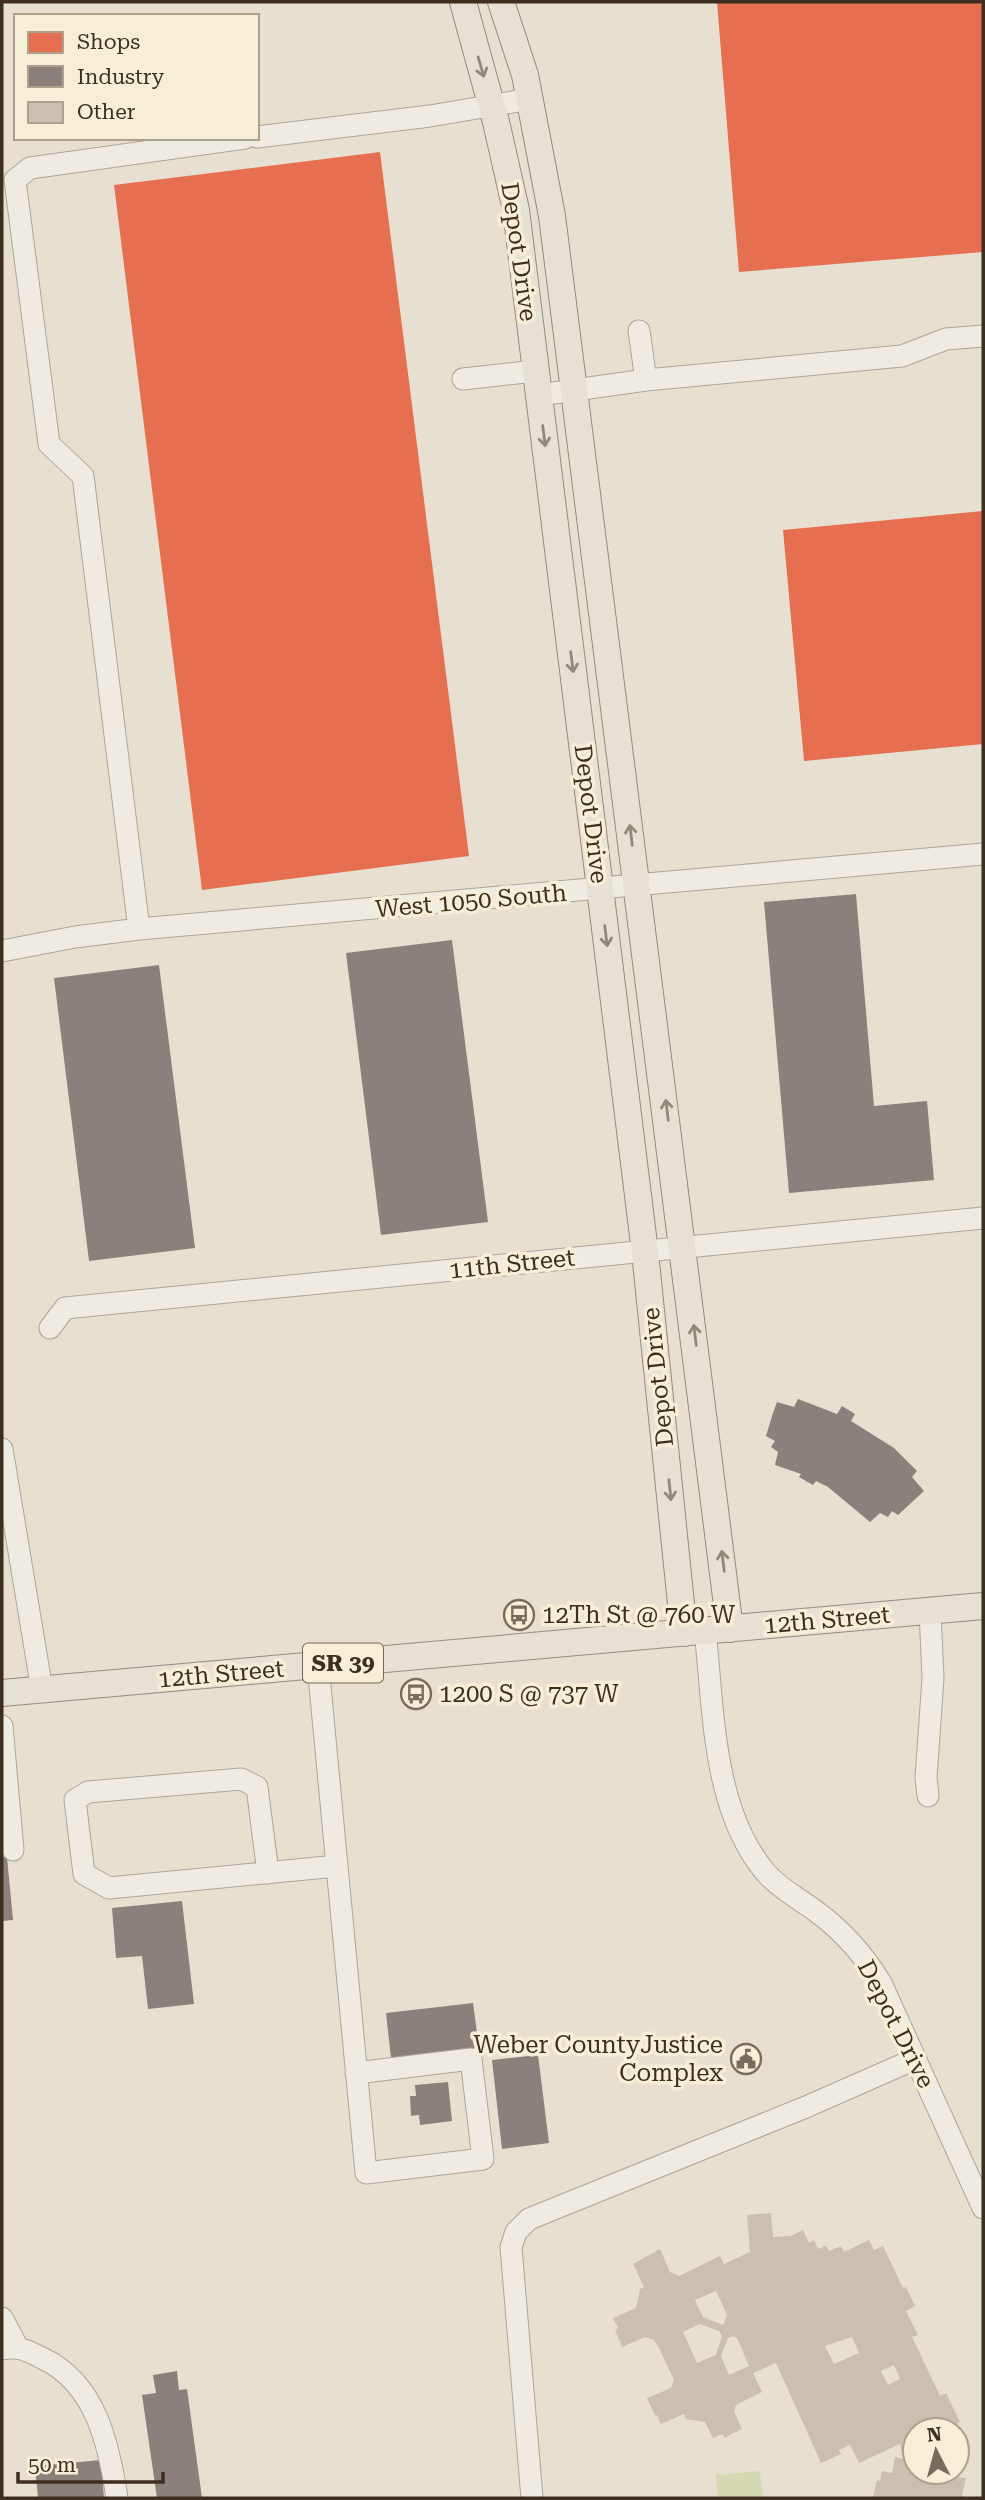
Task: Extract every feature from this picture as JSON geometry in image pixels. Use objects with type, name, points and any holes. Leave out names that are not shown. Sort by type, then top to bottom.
[{"type":"main road","name":"Depot Drive","points":[[463,2],[492,105],[516,210],[645,1252],[706,1631]]},
{"type":"main road","name":"Depot Drive","points":[[501,2],[530,99],[552,216],[684,1247],[706,1631]]},
{"type":"main road","name":"12th Street","points":[[2,1693],[983,1606]]},
{"type":"street","points":[[259,137],[530,99]]},
{"type":"street","points":[[139,929],[83,476],[48,444],[15,180],[30,168],[231,140]]},
{"type":"street","points":[[639,331],[646,380]]},
{"type":"street","points":[[463,379],[537,383],[574,390],[646,380],[902,356],[946,339],[983,336]]},
{"type":"street","name":"West 1050 South","points":[[2,951],[75,937],[139,929],[638,887],[983,854]]},
{"type":"street","name":"11th Street","points":[[50,1328],[65,1308],[983,1218]]},
{"type":"street","points":[[2,1449],[42,1689]]},
{"type":"street","points":[[928,1796],[926,1778],[933,1678],[930,1611]]},
{"type":"street","name":"Depot Drive","points":[[706,1631],[720,1762],[730,1802],[747,1842],[765,1872],[785,1891],[841,1930],[865,1957],[881,1983],[983,2208]]},
{"type":"street","points":[[318,1665],[356,2073],[366,2173],[482,2159],[471,2059],[356,2073]]},
{"type":"street","points":[[2,1726],[13,1850]]},
{"type":"street","points":[[268,1873],[257,1787],[241,1779],[88,1792],[75,1800],[84,1874],[109,1888],[268,1873],[337,1866]]},
{"type":"street","points":[[532,2498],[511,2247],[516,2232],[529,2219],[806,2107],[915,2059]]},
{"type":"street","points":[[2,2318],[10,2348],[56,2364],[90,2401],[110,2452],[117,2498]]},
{"type":"green space","points":[[760,2471],[763,2498],[718,2498],[716,2475]]},
{"type":"building: Shops","points":[[717,2],[983,2],[983,252],[739,272]]},
{"type":"building: Shops","points":[[380,152],[469,856],[202,890],[114,185]]},
{"type":"building: Shops","points":[[983,511],[983,744],[804,761],[783,530]]},
{"type":"building: Industry","points":[[856,894],[874,1106],[927,1101],[934,1180],[789,1193],[764,902]]},
{"type":"building: Industry","points":[[452,940],[488,1222],[381,1235],[346,953]]},
{"type":"building: Industry","points":[[159,965],[195,1248],[89,1261],[54,978]]},
{"type":"building: Industry","points":[[798,1399],[837,1414],[842,1406],[855,1414],[851,1421],[894,1448],[917,1471],[912,1477],[924,1491],[898,1515],[892,1511],[888,1517],[880,1513],[870,1522],[828,1487],[816,1481],[813,1485],[799,1477],[801,1474],[775,1465],[778,1452],[771,1447],[775,1441],[766,1436],[772,1416],[777,1402],[794,1407]]},
{"type":"building: Industry","points":[[2,1857],[7,1857],[13,1920],[2,1921]]},
{"type":"building: Industry","points":[[182,1901],[194,2004],[148,2009],[142,1956],[116,1958],[112,1908]]},
{"type":"building: Industry","points":[[473,2003],[479,2048],[391,2058],[386,2013]]},
{"type":"building: Industry","points":[[538,2055],[549,2143],[502,2149],[492,2060]]},
{"type":"building: Industry","points":[[448,2082],[452,2121],[420,2125],[419,2115],[411,2116],[410,2096],[416,2096],[415,2085]]},
{"type":"building: Industry","points":[[177,2371],[179,2390],[187,2389],[202,2498],[157,2498],[142,2395],[156,2393],[153,2375]]},
{"type":"building: Industry","points":[[101,2460],[104,2498],[38,2498],[35,2466]]},
{"type":"building: Other","points":[[771,2213],[773,2237],[791,2236],[803,2230],[809,2243],[814,2240],[818,2249],[826,2246],[829,2251],[841,2246],[844,2252],[869,2240],[874,2250],[883,2246],[903,2288],[906,2287],[915,2306],[906,2311],[918,2335],[912,2337],[940,2396],[946,2393],[957,2416],[901,2416],[901,2449],[900,2444],[859,2463],[850,2445],[839,2450],[841,2454],[821,2463],[776,2363],[753,2373],[762,2392],[736,2405],[734,2411],[742,2429],[724,2438],[723,2434],[713,2438],[705,2422],[686,2419],[684,2414],[661,2424],[647,2398],[671,2388],[674,2380],[658,2346],[654,2340],[645,2337],[622,2347],[615,2330],[618,2328],[613,2318],[636,2308],[640,2289],[644,2287],[633,2264],[660,2249],[670,2272],[679,2276],[720,2256],[724,2264],[750,2252],[747,2215]],"holes":[[[716,2291],[727,2315],[723,2325],[703,2317],[695,2300]],[[700,2324],[719,2331],[722,2336],[716,2355],[697,2363],[683,2332]],[[852,2337],[859,2353],[834,2364],[825,2346]],[[728,2338],[737,2338],[749,2366],[729,2375],[721,2356]],[[894,2365],[900,2379],[888,2385],[881,2371]]]},
{"type":"building: Other","points":[[895,2457],[901,2458],[901,2486],[964,2486],[962,2496],[967,2498],[873,2498],[877,2480],[880,2481],[882,2471],[892,2473]]},
{"type":"place","name":"12Th St @ 760 W","points":[[519,1615]]},
{"type":"place","name":"1200 S @ 737 W","points":[[416,1694]]},
{"type":"place","name":"Weber CountyJustice Complex","points":[[746,2059]]}]
